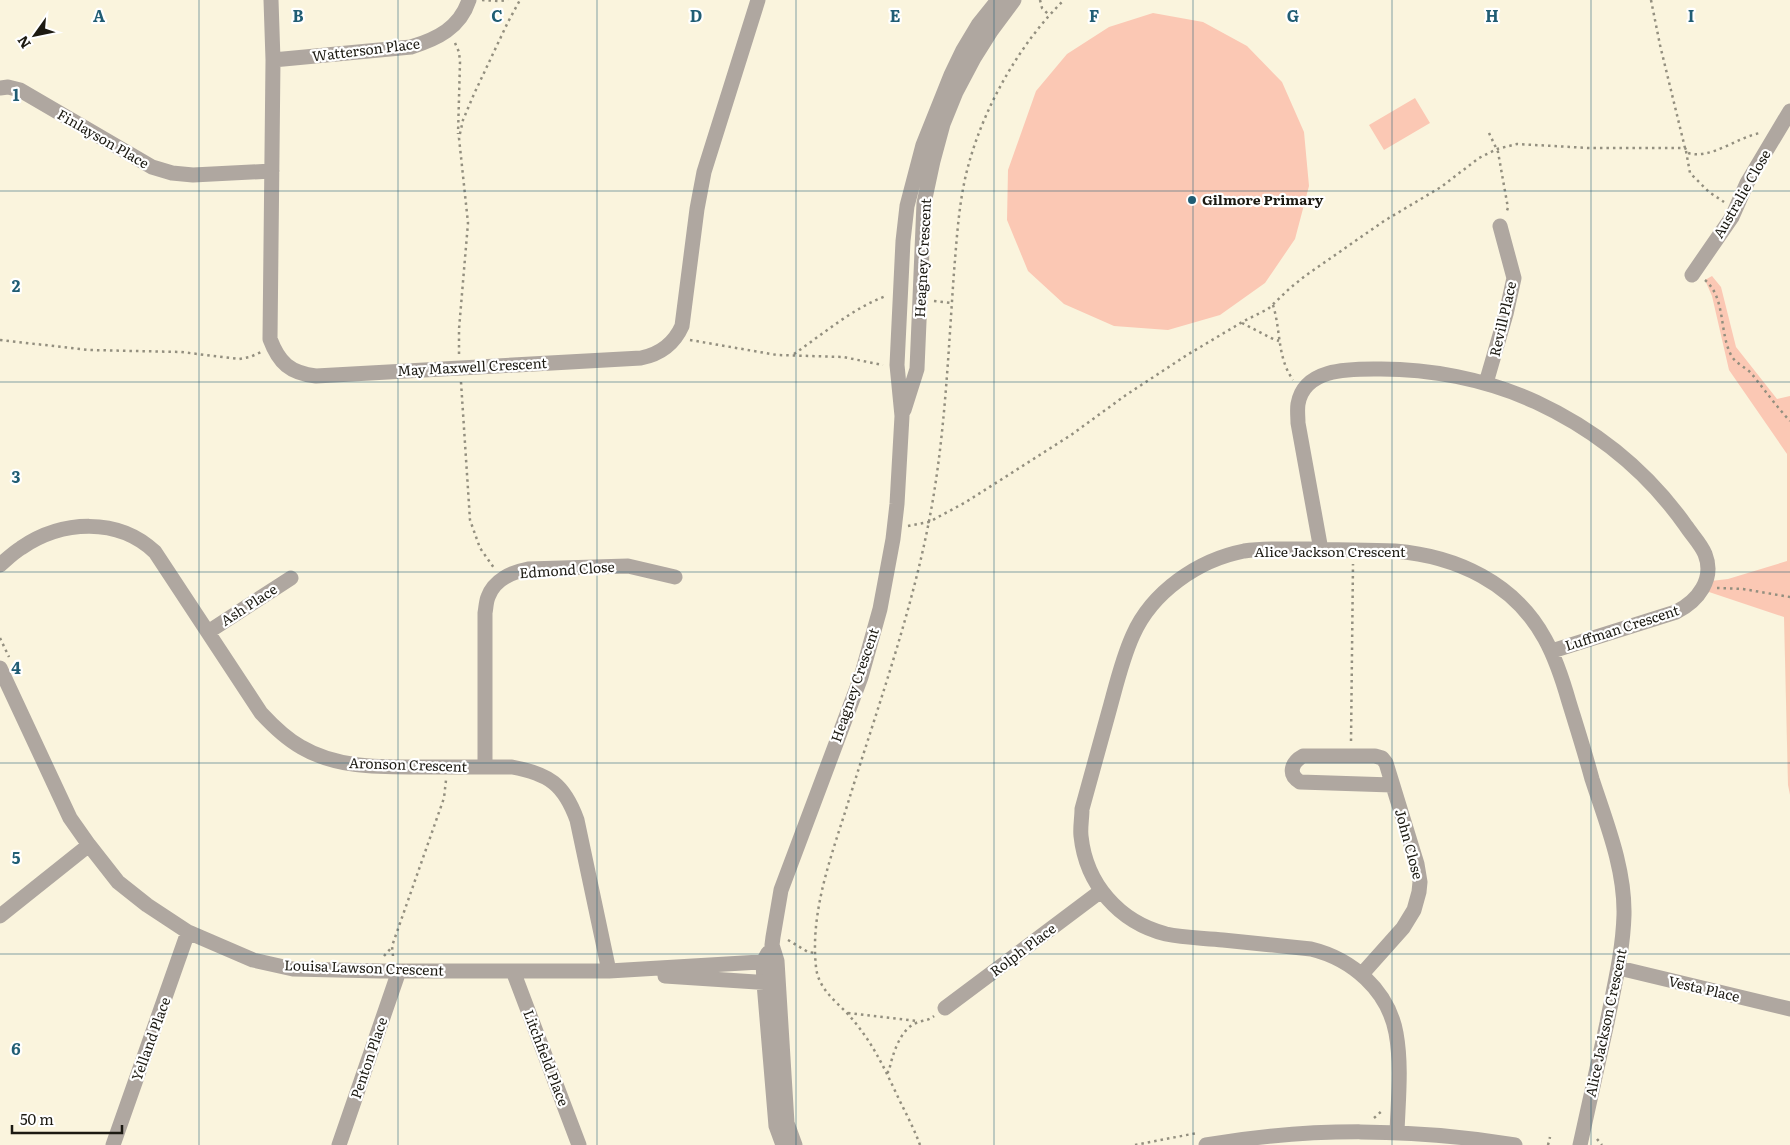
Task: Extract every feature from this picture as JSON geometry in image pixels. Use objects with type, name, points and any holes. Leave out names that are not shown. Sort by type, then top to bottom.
[{"type":"street","name":"May Maxwell Crescent","points":[[271,0],[273,60],[270,339],[275,354],[285,365],[292,370],[316,376],[641,358],[653,356],[670,346],[677,336]]},
{"type":"street","name":"Watterson Place","points":[[273,60],[411,47],[430,41],[455,24],[469,0]]},
{"type":"street","points":[[677,336],[682,326],[697,208],[704,172],[758,0]]},
{"type":"street","name":"Heagney Crescent","points":[[902,416],[917,369],[924,203],[933,161],[937,122],[963,50],[978,25],[998,0]]},
{"type":"street","name":"Heagney Crescent","points":[[783,1145],[776,1126],[770,961],[779,942],[781,890],[861,677],[880,609],[895,524],[902,416],[896,365],[903,241],[909,200],[923,145],[956,92],[974,58],[1014,0]]},
{"type":"street","name":"Finlayson Place","points":[[0,88],[8,87],[20,90],[152,168],[172,173],[193,175],[272,171]]},
{"type":"street","name":"Australie Close","points":[[1693,273],[1732,217],[1747,183],[1790,111]]},
{"type":"street","points":[[909,200],[924,203]]},
{"type":"street","name":"Revill Place","points":[[1486,383],[1506,314],[1514,278],[1500,226]]},
{"type":"street","points":[[1321,550],[1298,423],[1298,402],[1303,392],[1312,382],[1323,375],[1335,371],[1392,369],[1424,371],[1486,383],[1535,402],[1580,426],[1621,455],[1673,507],[1704,553],[1708,565],[1705,584]]},
{"type":"street","name":"Aronson Crescent","points":[[0,565],[21,548],[44,535],[69,528],[94,526],[117,529],[141,541],[155,552],[261,713],[279,733],[302,748],[329,759],[372,767],[512,767],[533,771],[551,780],[559,786],[570,801],[577,820],[608,971]]},
{"type":"street","name":"Alice Jackson Crescent","points":[[1397,1133],[1399,1060],[1396,1032],[1387,1006],[1372,984],[1362,974],[1344,961],[1311,949],[1167,934],[1141,925],[1119,910],[1101,891],[1085,859],[1081,835],[1082,809],[1132,635],[1139,623],[1167,589],[1204,565],[1232,554],[1274,549],[1353,550],[1412,552],[1446,560],[1462,565],[1491,580],[1516,600],[1544,637],[1552,651],[1561,675],[1618,862],[1623,896],[1622,950],[1580,1145]]},
{"type":"street","name":"Edmond Close","points":[[485,767],[485,613],[488,596],[494,586],[515,572],[528,569],[628,566],[675,577]]},
{"type":"street","name":"Ash Place","points":[[208,632],[291,578]]},
{"type":"street","name":"Luffman Crescent","points":[[1552,651],[1676,612],[1696,599],[1705,584]]},
{"type":"street","name":"Louisa Lawson Crescent","points":[[4,672],[70,818],[118,882],[147,905],[188,932],[253,960],[293,969],[398,971],[608,971],[770,961]]},
{"type":"street","name":"John Close","points":[[1362,974],[1403,928],[1414,910],[1420,892],[1417,864],[1386,763],[1382,758],[1375,756],[1304,756],[1297,759],[1293,765],[1292,772],[1296,780],[1300,782],[1392,785]]},
{"type":"street","points":[[0,916],[25,894],[89,845]]},
{"type":"street","name":"Rolph Place","points":[[945,1008],[1101,891]]},
{"type":"street","name":"Yelland Place","points":[[113,1145],[188,932]]},
{"type":"street","name":"Vesta Place","points":[[1618,968],[1790,1009]]},
{"type":"street","name":"Penton Place","points":[[339,1145],[398,971]]},
{"type":"street","name":"Litchfield Place","points":[[513,971],[579,1145]]},
{"type":"street","name":"Louisa Lawson Crescent","points":[[608,971],[770,983]]},
{"type":"street","name":"Heagney Crescent","points":[[770,983],[788,1123],[795,1145]]},
{"type":"street","points":[[1206,1145],[1288,1136],[1338,1133],[1397,1133],[1488,1140],[1515,1145]]},
{"type":"path","points":[[481,0],[508,0]]},
{"type":"path","points":[[458,138],[474,94],[520,0]]},
{"type":"path","points":[[1040,0],[1042,8],[1048,15]]},
{"type":"path","points":[[920,1145],[887,1073],[865,1034],[819,982],[815,954],[819,906],[830,861],[910,602],[929,522],[942,426],[958,233],[965,177],[976,139],[988,112],[1022,50],[1048,15],[1064,0]]},
{"type":"path","points":[[1651,0],[1690,173],[1709,192],[1736,208]]},
{"type":"path","points":[[448,29],[459,52],[458,138],[468,223],[459,329],[470,520],[480,548],[488,561],[504,578]]},
{"type":"path","points":[[895,524],[909,526],[929,522],[966,502],[1063,440],[1160,373],[1273,305],[1305,276],[1384,221],[1441,188],[1479,158],[1497,149],[1517,144],[1589,148],[1685,149],[1691,154],[1703,154],[1749,135],[1762,132],[1774,137]]},
{"type":"path","points":[[1489,133],[1497,149],[1508,208],[1500,226]]},
{"type":"path","points":[[1693,273],[1712,287],[1718,302],[1728,350],[1732,358],[1750,373],[1790,422]]},
{"type":"path","points":[[793,355],[875,300],[888,296]]},
{"type":"path","points":[[1273,305],[1279,340],[1287,370],[1303,392]]},
{"type":"path","points":[[1242,323],[1271,338],[1279,340]]},
{"type":"path","points":[[677,336],[776,355],[843,357],[887,366]]},
{"type":"path","points":[[0,340],[89,350],[181,352],[239,359],[250,357],[273,347]]},
{"type":"path","points":[[1348,756],[1352,737],[1353,550]]},
{"type":"path","points":[[1705,584],[1716,588],[1743,589],[1790,597]]},
{"type":"path","points":[[0,638],[4,672]]},
{"type":"path","points":[[392,947],[394,957],[383,958],[392,947],[444,798],[446,767]]},
{"type":"path","points":[[779,942],[815,954]]},
{"type":"path","points":[[887,1073],[890,1072],[893,1055],[900,1040],[910,1026],[929,1020],[945,1008]]},
{"type":"path","points":[[847,1013],[919,1022]]},
{"type":"path","points":[[1548,1145],[1550,1136],[1554,1137]]},
{"type":"shaded area","points":[[1153,13],[1203,22],[1247,46],[1282,82],[1304,132],[1309,186],[1295,239],[1265,283],[1220,315],[1168,330],[1114,326],[1064,304],[1028,271],[1007,220],[1008,170],[1036,91],[1067,54],[1109,27]]},
{"type":"shaded area","points":[[1415,98],[1430,123],[1384,150],[1369,125]]},
{"type":"shaded area","points":[[1712,276],[1721,287],[1736,347],[1777,399],[1790,396],[1790,795],[1788,785],[1784,617],[1706,591],[1711,581],[1728,579],[1787,561],[1787,454],[1729,370],[1712,296],[1705,280]]},
{"type":"place","name":"Gilmore Primary","points":[[1192,200]]}]
